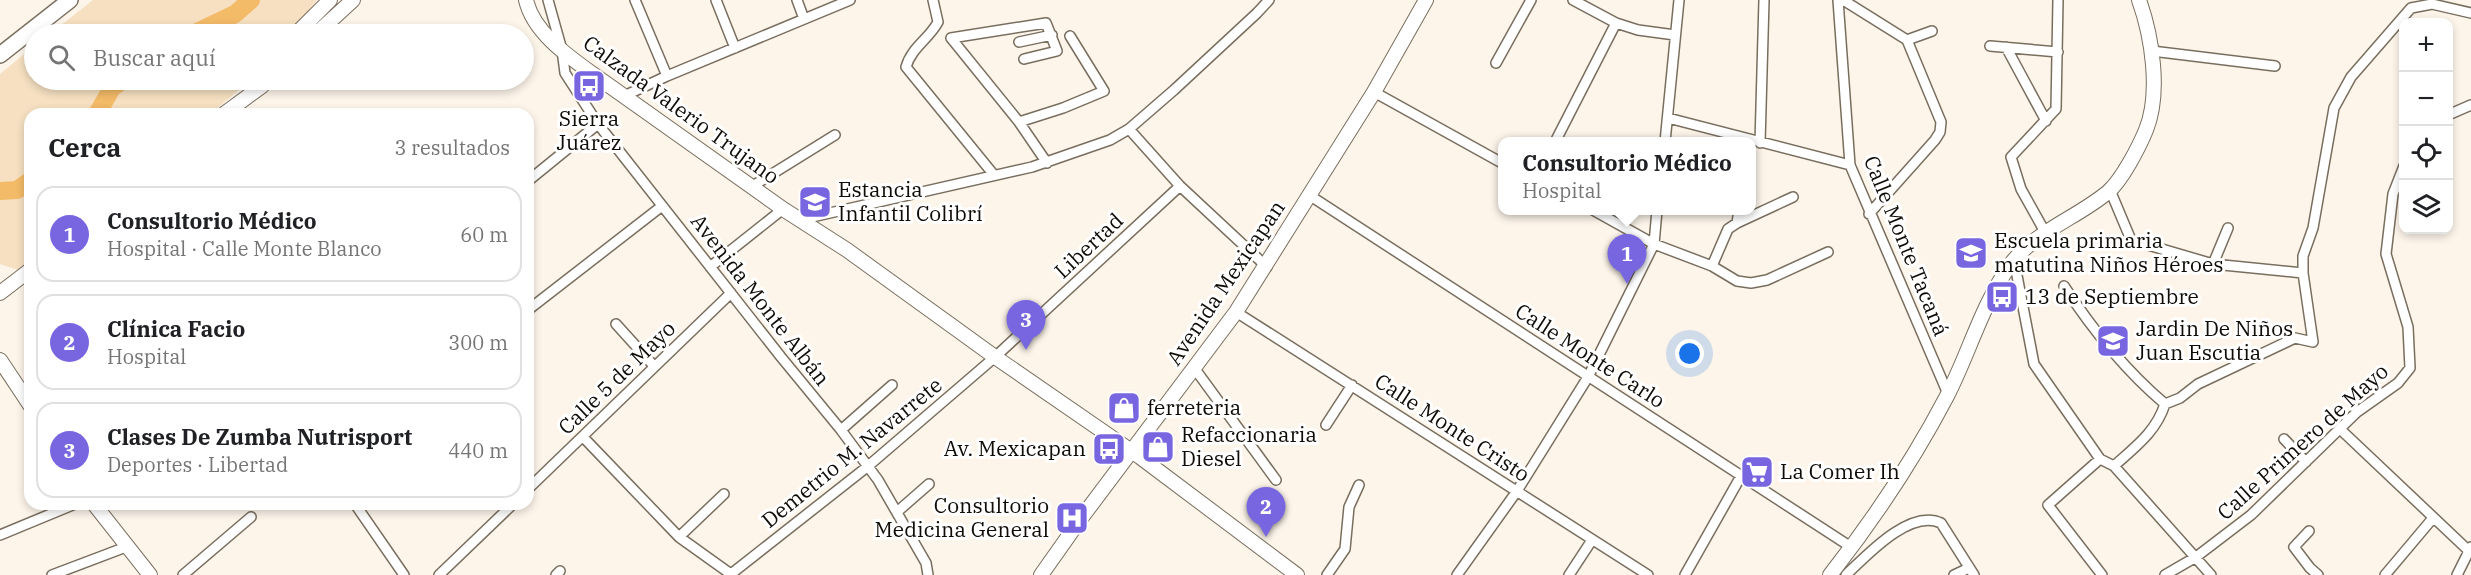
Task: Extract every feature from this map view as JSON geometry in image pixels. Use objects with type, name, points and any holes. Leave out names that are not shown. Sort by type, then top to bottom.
[{"type":"main road","points":[[39,24],[70,0]]},
{"type":"main road","points":[[0,55],[24,36]]},
{"type":"street","points":[[306,24],[330,0]]},
{"type":"street","points":[[327,24],[353,0]]},
{"type":"street","name":"Calzada Valerio Trujano","points":[[516,0],[527,6],[541,29],[562,50],[624,96],[783,209],[847,250],[1132,452],[1290,573]]},
{"type":"street","name":"Avenida Monte Albán","points":[[548,0],[562,50],[565,74],[598,124],[841,430],[897,512],[926,563],[928,575]]},
{"type":"street","points":[[635,0],[667,76]]},
{"type":"street","points":[[716,0],[735,48]]},
{"type":"street","points":[[797,0],[804,20]]},
{"type":"street","points":[[624,96],[850,0]]},
{"type":"street","points":[[933,0],[938,22],[932,33],[910,54],[906,67],[994,175]]},
{"type":"street","points":[[799,220],[1047,163],[1110,140],[1129,129],[1174,90],[1269,0]]},
{"type":"street","name":"Avenida Mexicapan","points":[[1041,575],[1082,517],[1195,369],[1267,267],[1374,92],[1426,0]]},
{"type":"street","points":[[1496,63],[1531,0]]},
{"type":"street","points":[[1573,0],[1616,22],[1638,30],[1675,35]]},
{"type":"street","points":[[1666,137],[1679,0]]},
{"type":"street","points":[[1760,144],[1764,0]]},
{"type":"street","name":"Calle Monte Tacaná","points":[[1838,0],[1850,165],[1869,214],[1948,394]]},
{"type":"street","points":[[1843,0],[1907,40],[1938,114],[1940,132],[1869,214]]},
{"type":"street","points":[[2045,232],[2021,189],[2012,157],[2056,109],[2058,0]]},
{"type":"street","points":[[1830,575],[1915,455],[1948,394],[1990,300],[2014,260],[2045,232],[2069,219],[2110,190],[2129,162],[2146,128],[2153,93],[2152,51],[2139,0]]},
{"type":"street","points":[[2165,404],[2180,398],[2198,384],[2295,338],[2313,342],[2303,273],[2303,256],[2313,228],[2334,108],[2351,77],[2411,8],[2432,4],[2471,14]]},
{"type":"street","points":[[1024,59],[1057,51],[1046,23],[1039,22],[951,38],[1019,122],[1047,163]]},
{"type":"street","points":[[1557,137],[1616,22]]},
{"type":"street","points":[[1907,40],[1932,31]]},
{"type":"street","points":[[1019,42],[1052,35]]},
{"type":"street","points":[[1019,122],[1063,108],[1104,91],[1070,36]]},
{"type":"street","points":[[1990,46],[2058,52]]},
{"type":"street","points":[[2006,47],[2046,121]]},
{"type":"street","points":[[2152,51],[2275,66]]},
{"type":"street","points":[[232,108],[256,90]]},
{"type":"street","points":[[1374,92],[1498,161]]},
{"type":"street","points":[[2453,113],[2471,105]]},
{"type":"street","points":[[1668,118],[1735,137]]},
{"type":"street","points":[[534,176],[598,124]]},
{"type":"street","points":[[1129,129],[1180,186],[1267,267]]},
{"type":"street","points":[[751,186],[835,135]]},
{"type":"street","points":[[1756,143],[1850,165]]},
{"type":"street","name":"Calle Primero de Mayo","points":[[2165,575],[2196,557],[2251,515],[2357,412],[2398,383],[2410,368],[2408,327],[2386,254],[2393,195],[2399,178]]},
{"type":"street","name":"Libertad","points":[[995,357],[1180,186]]},
{"type":"street","points":[[2110,190],[2131,240],[2213,264],[2303,273]]},
{"type":"street","name":"Calle Monte Carlo","points":[[1309,195],[1851,547]]},
{"type":"street","points":[[1756,214],[1793,197]]},
{"type":"street","points":[[534,305],[662,206]]},
{"type":"street","points":[[710,267],[783,209]]},
{"type":"street","points":[[1604,215],[1654,244],[1712,266],[1737,281],[1751,284],[1767,280],[1827,252]]},
{"type":"street","points":[[1457,575],[1517,491],[1588,377],[1654,244],[1657,215]]},
{"type":"street","points":[[1737,223],[1738,215]]},
{"type":"street","points":[[1712,266],[1728,230],[1754,215]]},
{"type":"street","points":[[2213,264],[2228,228]]},
{"type":"street","points":[[2014,260],[2034,364],[2100,459],[2114,466],[2211,575]]},
{"type":"street","points":[[0,293],[24,275]]},
{"type":"street","points":[[2064,286],[2095,331],[2141,384],[2165,404]]},
{"type":"street","name":"Calle 5 de Mayo","points":[[534,483],[731,293]]},
{"type":"street","name":"Calle Monte Cristo","points":[[1236,312],[1648,575]]},
{"type":"street","points":[[616,324],[654,366]]},
{"type":"street","name":"Demetrio M. Navarrete","points":[[731,574],[867,467],[995,357]]},
{"type":"street","points":[[0,360],[24,396]]},
{"type":"street","points":[[1195,369],[1276,480]]},
{"type":"street","points":[[841,430],[892,385]]},
{"type":"street","points":[[1326,425],[1352,385]]},
{"type":"street","points":[[2114,466],[2152,432],[2160,420],[2165,404]]},
{"type":"street","points":[[2340,429],[2433,518],[2470,549],[2457,575]]},
{"type":"street","points":[[583,437],[679,537],[731,574]]},
{"type":"street","points":[[2284,439],[2306,462]]},
{"type":"street","points":[[2100,459],[2048,505],[2102,575]]},
{"type":"street","points":[[1685,575],[1741,476]]},
{"type":"street","points":[[897,512],[929,484]]},
{"type":"street","points":[[1327,575],[1346,549],[1349,507],[1359,485]]},
{"type":"street","points":[[679,537],[724,494]]},
{"type":"street","points":[[0,535],[60,510]]},
{"type":"street","points":[[98,510],[150,575]]},
{"type":"street","points":[[359,510],[404,575]]},
{"type":"street","points":[[440,575],[507,510]]},
{"type":"street","points":[[183,575],[251,516]]},
{"type":"street","points":[[2385,575],[2433,518]]},
{"type":"street","points":[[1846,575],[1883,539],[1926,519],[1941,523],[1971,571],[1954,575]]},
{"type":"street","points":[[2309,531],[2294,547],[2316,574]]},
{"type":"street","points":[[1569,575],[1592,540]]},
{"type":"street","points":[[52,575],[126,547]]},
{"type":"shaded area","points":[[93,0],[317,0],[297,24],[63,24]]},
{"type":"shaded area","points":[[24,54],[24,90],[239,90],[217,108],[24,108],[24,266],[18,270],[0,264],[0,74]]},
{"type":"waterway","points":[[214,24],[235,14],[251,0]]},
{"type":"waterway","points":[[100,108],[111,90]]},
{"type":"waterway","points":[[0,191],[17,190],[24,185]]},
{"type":"place","name":"Sierra Juárez","points":[[589,86]]},
{"type":"place","name":"Estancia Infantil Colibrí","points":[[815,202]]},
{"type":"place","name":"Escuela primaria matutina Niños Héroes","points":[[1971,253]]},
{"type":"place","name":"Consultorio Médico","points":[[1627,284]]},
{"type":"place","name":"13 de Septiembre","points":[[2002,297]]},
{"type":"place","name":"Jardin De Niños Juan Escutia","points":[[2113,341]]},
{"type":"place","name":"Clases De Zumba Nutrisport","points":[[1026,350]]},
{"type":"place","name":"ferreteria","points":[[1124,408]]},
{"type":"place","name":"Refaccionaria Diesel","points":[[1158,447]]},
{"type":"place","name":"Av. Mexicapan","points":[[1109,449]]},
{"type":"place","name":"La Comer Ih","points":[[1757,472]]},
{"type":"place","name":"Consultorio Medicina General","points":[[1072,518]]},
{"type":"place","name":"Clínica Facio","points":[[1266,537]]}]
